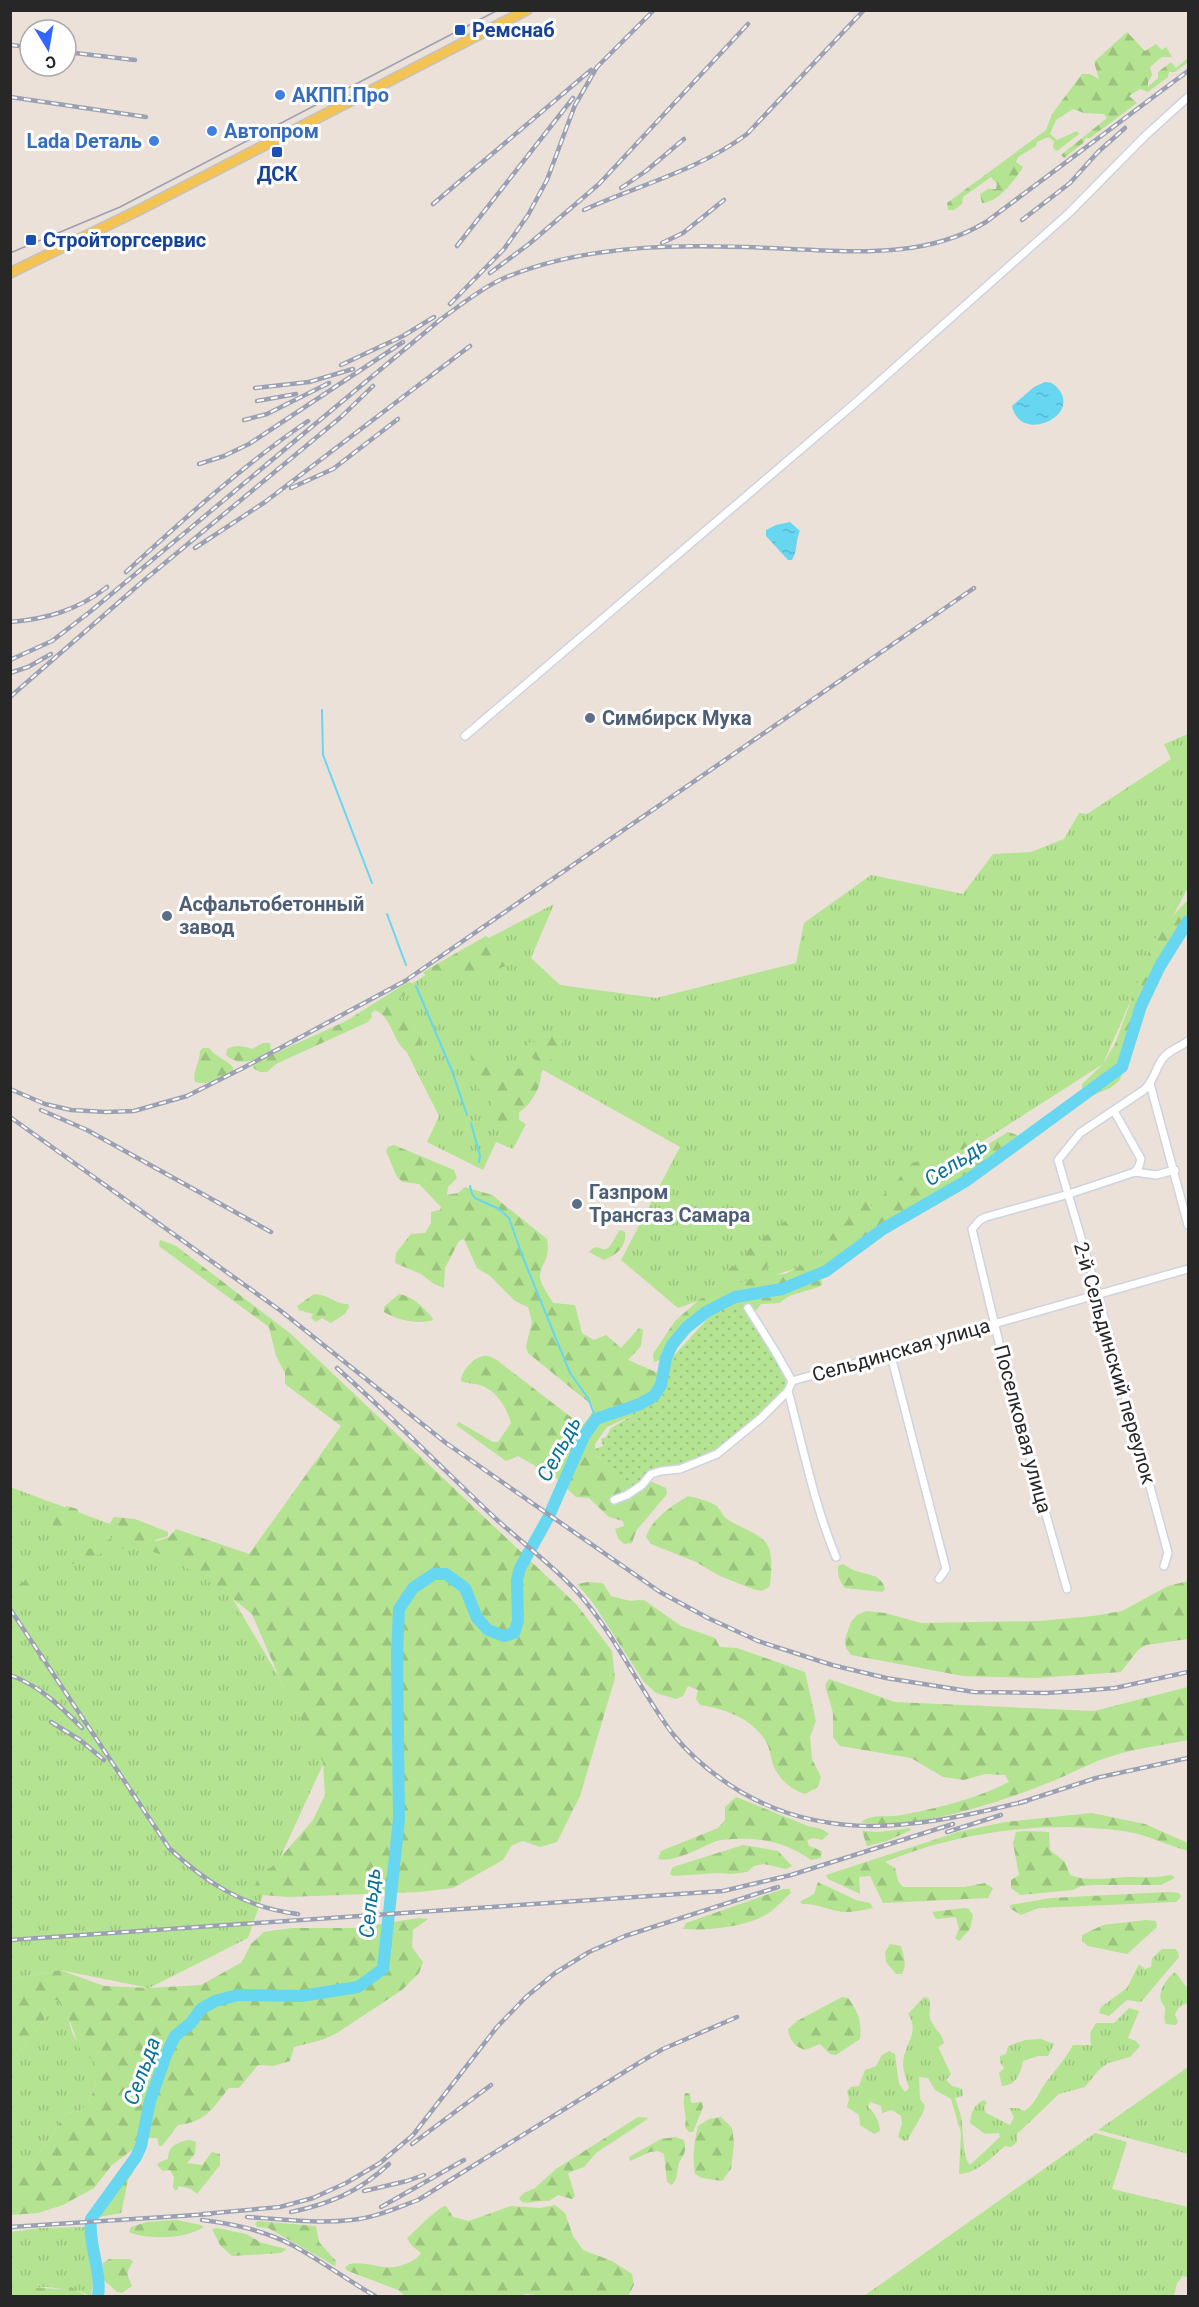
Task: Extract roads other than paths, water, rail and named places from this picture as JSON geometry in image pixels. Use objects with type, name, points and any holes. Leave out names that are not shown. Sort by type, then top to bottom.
[{"type":"main road","points":[[10,273],[151,204],[527,10]]},
{"type":"street","points":[[465,736],[854,404],[1069,213],[1144,136],[1188,98]]},
{"type":"street","points":[[1135,1172],[1140,1166],[1141,1159],[1114,1111],[1150,1084],[1162,1059],[1188,1041]]},
{"type":"street","points":[[1150,1084],[1188,1225]]},
{"type":"street","name":"2-й Сельдинский переулок","points":[[1114,1111],[1080,1133],[1058,1160],[1098,1295],[1168,1553],[1164,1566]]},
{"type":"street","points":[[1069,1194],[1135,1172],[1156,1175],[1175,1170]]},
{"type":"street","name":"Поселковая улица","points":[[1066,1589],[972,1233],[975,1225],[986,1217],[1069,1194]]},
{"type":"street","name":"Сельдинская улица","points":[[614,1500],[642,1485],[651,1474],[680,1469],[717,1454],[761,1418],[788,1391],[792,1381],[1188,1269]]},
{"type":"street","points":[[747,1308],[792,1381]]},
{"type":"street","points":[[890,1352],[946,1569],[939,1579]]},
{"type":"street","points":[[788,1391],[805,1464],[836,1557]]},
{"type":"water","points":[[1045,382],[1054,384],[1060,391],[1063,401],[1061,410],[1046,422],[1035,425],[1025,423],[1017,417],[1012,406],[1034,387]]},
{"type":"water","points":[[790,522],[800,531],[795,553],[792,560],[788,560],[766,536],[766,530]]},
{"type":"waterway","points":[[322,710],[323,755],[372,883]]},
{"type":"waterway","points":[[387,914],[406,965]]},
{"type":"waterway","name":"Сельдь","points":[[98,2296],[99,2286],[91,2238],[91,2219],[136,2157],[141,2146],[150,2101],[175,2036],[191,2023],[201,2009],[215,2001],[238,1995],[301,1996],[358,1987],[383,1969],[399,1819],[397,1655],[399,1609],[413,1588],[434,1574],[446,1574],[465,1588],[477,1618],[488,1630],[504,1636],[514,1633],[518,1621],[517,1580],[520,1568],[548,1518],[584,1436],[596,1419],[640,1404],[654,1396],[661,1385],[666,1358],[672,1345],[686,1328],[706,1312],[735,1297],[782,1289],[826,1271],[883,1229],[966,1181],[1122,1067],[1141,1006],[1160,966],[1188,921]]},
{"type":"waterway","points":[[416,986],[452,1071],[467,1115]]},
{"type":"waterway","points":[[471,1123],[480,1156],[479,1162]]},
{"type":"waterway","points":[[470,1186],[475,1198],[499,1209],[509,1218],[570,1373],[588,1398],[596,1419]]},
{"type":"tram line","points":[[10,253],[120,207],[498,10]]},
{"type":"railway","points":[[450,304],[504,249],[528,215],[547,180],[575,105],[597,67],[654,10]]},
{"type":"railway","points":[[584,210],[709,158],[747,134],[864,10]]},
{"type":"railway","points":[[490,273],[529,244],[599,184],[748,24]]},
{"type":"railway","points":[[10,45],[18,46]]},
{"type":"railway","points":[[78,53],[135,60]]},
{"type":"railway","points":[[433,204],[591,70]]},
{"type":"railway","points":[[10,660],[52,641],[91,611],[441,319],[494,283],[536,267],[607,251],[681,246],[865,251],[891,250],[940,242],[963,234],[986,222],[1188,71]]},
{"type":"railway","points":[[10,97],[146,117]]},
{"type":"railway","points":[[457,246],[573,98]]},
{"type":"railway","points":[[1022,220],[1070,183],[1098,152],[1125,128]]},
{"type":"railway","points":[[621,188],[646,171],[684,139]]},
{"type":"railway","points":[[662,243],[683,233],[724,200]]},
{"type":"railway","points":[[341,365],[403,336],[434,317]]},
{"type":"railway","points":[[199,464],[224,456],[249,444],[403,342]]},
{"type":"railway","points":[[195,548],[265,502],[470,346]]},
{"type":"railway","points":[[255,388],[309,382],[353,369]]},
{"type":"railway","points":[[244,420],[267,414],[329,383]]},
{"type":"railway","points":[[10,697],[142,582],[341,417],[373,386]]},
{"type":"railway","points":[[257,401],[296,394]]},
{"type":"railway","points":[[291,488],[333,469],[398,419]]},
{"type":"railway","points":[[126,572],[237,474],[308,421]]},
{"type":"railway","points":[[10,622],[62,612],[85,602],[107,587]]},
{"type":"railway","points":[[10,1089],[45,1104],[71,1110],[134,1111],[187,1096],[243,1068],[405,981],[974,588]]},
{"type":"railway","points":[[10,673],[28,667],[51,654]]},
{"type":"railway","points":[[41,1110],[87,1130],[271,1232]]},
{"type":"railway","points":[[10,1117],[281,1311],[446,1443],[660,1592],[708,1618],[758,1641],[832,1665],[886,1678],[974,1692],[1046,1693],[1115,1688],[1188,1672]]},
{"type":"railway","points":[[337,1368],[579,1594],[604,1627],[679,1742],[713,1773],[741,1792],[776,1809],[811,1820],[847,1825],[882,1826],[918,1823],[1027,1801]]},
{"type":"railway","points":[[10,1609],[169,1848],[197,1872],[228,1892],[261,1906],[298,1914]]},
{"type":"railway","points":[[10,1675],[40,1691],[82,1728]]},
{"type":"railway","points":[[51,1722],[80,1740],[104,1760]]},
{"type":"railway","points":[[1019,1803],[1096,1778],[1188,1758]]},
{"type":"railway","points":[[947,1832],[1001,1815]]},
{"type":"railway","points":[[10,1940],[723,1891],[791,1875],[953,1824]]},
{"type":"railway","points":[[203,2214],[280,2207],[313,2198],[346,2183],[380,2163],[413,2135],[497,2027],[526,1997],[555,1973],[589,1952],[625,1936],[778,1887]]},
{"type":"railway","points":[[247,2217],[312,2221],[351,2220],[377,2215],[418,2200],[642,2061],[663,2049],[737,2017]]},
{"type":"railway","points":[[412,2144],[491,2085]]},
{"type":"railway","points":[[381,2207],[464,2160]]},
{"type":"railway","points":[[291,2212],[319,2205],[344,2195],[367,2182],[389,2164]]},
{"type":"railway","points":[[364,2191],[424,2175]]},
{"type":"railway","points":[[10,2227],[211,2214]]},
{"type":"railway","points":[[202,2220],[248,2228],[270,2235],[313,2257],[375,2296]]},
{"type":"place","name":"Ремснаб","points":[[460,30]]},
{"type":"place","name":"АКПП.Про","points":[[280,95]]},
{"type":"place","name":"Автопром","points":[[212,131]]},
{"type":"place","name":"Lada Dеталь","points":[[154,141]]},
{"type":"place","name":"ДСК","points":[[277,152]]},
{"type":"place","name":"Стройторгсервис","points":[[31,240]]},
{"type":"place","name":"Симбирск Мука","points":[[590,718]]},
{"type":"place","name":"Асфальтобетонный завод","points":[[167,916]]},
{"type":"place","name":"Газпром Трансгаз Самара","points":[[577,1204]]},
{"type":"water label","name":"Сельда","points":[[142,2071]]}]
